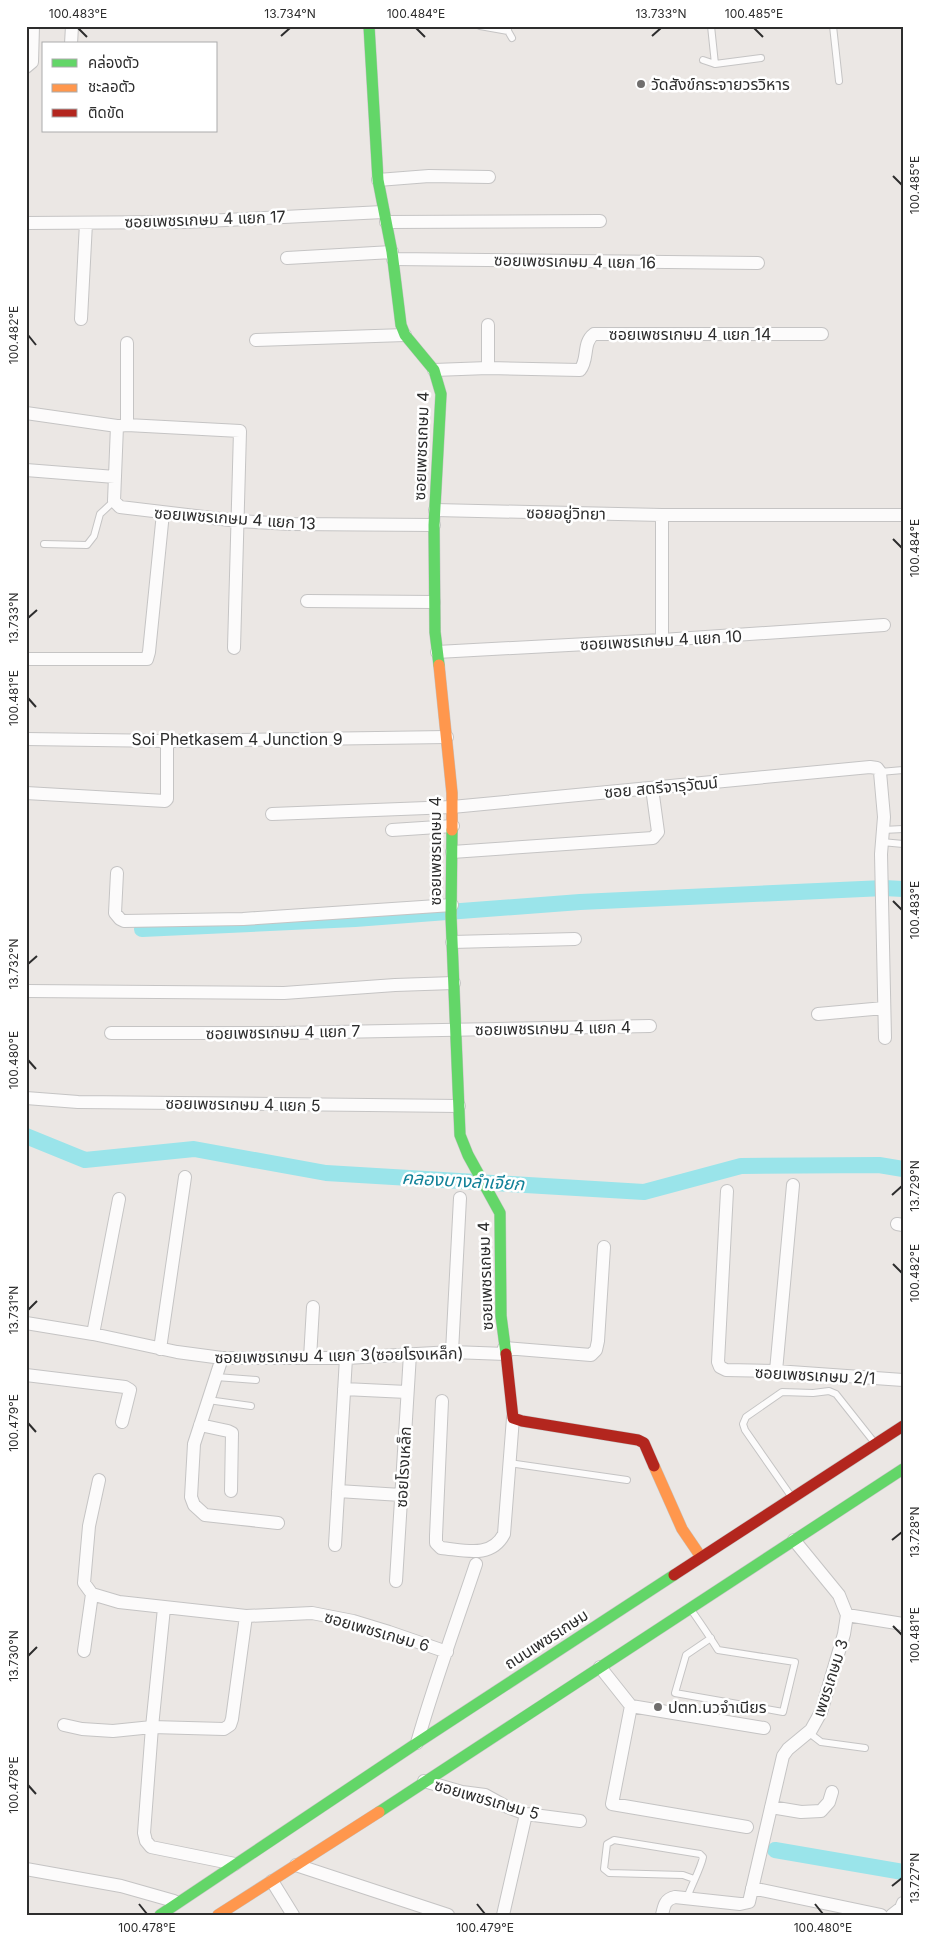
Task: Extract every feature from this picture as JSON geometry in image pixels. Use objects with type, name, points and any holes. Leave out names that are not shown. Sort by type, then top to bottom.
[{"type":"main road","name":"ซอยเพชรเกษม 4","points":[[369,26],[378,180],[392,255],[401,325],[405,335],[434,370],[441,394],[434,525],[434,602],[452,807],[452,942],[460,1135],[464,1149],[500,1213],[501,1316],[513,1418]]},
{"type":"main road","points":[[513,1418],[638,1440],[644,1443],[682,1530],[701,1557]]},
{"type":"main road","name":"ถนนเพชรเกษม","points":[[160,1915],[417,1743],[903,1426]]},
{"type":"main road","points":[[218,1915],[903,1468]]},
{"type":"main road","name":"ถนนเพชรเกษม","points":[[152,1915],[208,1882]]},
{"type":"main road","points":[[224,1915],[245,1899]]},
{"type":"street","points":[[26,67],[32,62],[33,26]]},
{"type":"street","points":[[71,42],[72,26]]},
{"type":"street","points":[[378,180],[429,176],[489,177]]},
{"type":"street","name":"ซอยเพชรเกษม 4 แยก 17","points":[[26,223],[185,222],[384,216],[600,221]]},
{"type":"street","points":[[81,319],[86,223]]},
{"type":"street","name":"ซอยเพชรเกษม 4 แยก 16","points":[[287,258],[392,255],[758,263]]},
{"type":"street","points":[[488,325],[488,368]]},
{"type":"street","name":"ซอยเพชรเกษม 4 แยก 14","points":[[434,370],[488,368],[580,370],[584,365],[587,343],[594,334],[822,334]]},
{"type":"street","points":[[256,340],[405,335]]},
{"type":"street","points":[[114,501],[128,343]]},
{"type":"street","points":[[26,413],[122,425],[240,431],[234,648]]},
{"type":"street","points":[[26,470],[115,477]]},
{"type":"street","name":"ซอยเพชรเกษม 4 แยก 13","points":[[114,501],[120,507],[126,509],[238,521],[291,524],[434,525]]},
{"type":"street","name":"ซอยอยู่วิทยา","points":[[435,510],[662,516],[903,515]]},
{"type":"street","points":[[26,659],[147,659],[163,513]]},
{"type":"street","points":[[662,516],[662,640]]},
{"type":"street","points":[[307,602],[434,602]]},
{"type":"street","name":"ซอยเพชรเกษม 4 แยก 10","points":[[437,652],[662,640],[884,625]]},
{"type":"street","name":"Soi Phetkasem 4 Junction 9","points":[[26,739],[167,741],[447,737]]},
{"type":"street","points":[[26,792],[165,801],[167,799],[167,741]]},
{"type":"street","points":[[875,770],[882,836],[884,1038]]},
{"type":"street","name":"ซอย สตรีจารุวัฒน์","points":[[272,814],[452,807],[652,788],[875,770]]},
{"type":"street","points":[[452,852],[652,838],[658,832],[652,788]]},
{"type":"street","points":[[392,830],[452,826]]},
{"type":"street","points":[[118,873],[115,913],[124,921],[243,920],[452,910]]},
{"type":"street","points":[[452,942],[575,939]]},
{"type":"street","points":[[26,991],[284,993],[454,983]]},
{"type":"street","points":[[818,1014],[884,1008]]},
{"type":"street","name":"ซอยเพชรเกษม 4 แยก 4","points":[[456,1030],[650,1026]]},
{"type":"street","name":"ซอยเพชรเกษม 4 แยก 7","points":[[111,1033],[456,1030]]},
{"type":"street","name":"ซอยเพชรเกษม 4 แยก 5","points":[[26,1098],[78,1102],[459,1106]]},
{"type":"street","points":[[160,1349],[185,1177]]},
{"type":"street","points":[[776,1371],[793,1185]]},
{"type":"street","name":"ซอยเพชรเกษม 2/1","points":[[727,1192],[718,1362],[720,1367],[726,1370],[776,1371],[903,1380]]},
{"type":"street","points":[[452,1352],[460,1198]]},
{"type":"street","points":[[94,1334],[119,1199]]},
{"type":"street","name":"ซอยเพชรเกษม 4 แยก 3(ซอยโรงเหล็ก)","points":[[26,1323],[94,1334],[160,1349],[222,1358],[346,1358],[505,1351],[591,1355],[596,1350],[598,1341],[604,1246]]},
{"type":"street","points":[[310,1358],[313,1307]]},
{"type":"street","name":"ซอยโรงเหล็ก","points":[[396,1581],[410,1354]]},
{"type":"street","points":[[222,1358],[194,1444],[191,1496],[194,1505],[205,1515],[278,1523]]},
{"type":"street","points":[[335,1545],[346,1358]]},
{"type":"street","points":[[26,1375],[126,1387],[130,1390],[122,1422]]},
{"type":"street","points":[[344,1389],[407,1392]]},
{"type":"street","points":[[442,1401],[436,1536],[436,1542],[441,1548],[480,1552],[496,1545],[504,1534],[513,1418]]},
{"type":"street","points":[[200,1425],[228,1431],[232,1434],[231,1491]]},
{"type":"street","points":[[84,1651],[92,1594],[84,1583],[90,1526],[99,1480]]},
{"type":"street","points":[[338,1492],[401,1495]]},
{"type":"street","points":[[794,1540],[839,1595],[847,1615],[903,1624]]},
{"type":"street","name":"ซอยเพชรเกษม 6","points":[[417,1743],[428,1704],[476,1564]]},
{"type":"street","name":"ซอยเพชรเกษม 6","points":[[92,1594],[119,1602],[246,1616],[312,1613],[353,1621],[447,1652]]},
{"type":"street","points":[[164,1608],[152,1727],[144,1833],[146,1841],[151,1847],[235,1864]]},
{"type":"street","name":"เพชรเกษม 3","points":[[688,1898],[745,1904],[748,1902],[783,1756],[788,1749],[808,1732],[821,1712],[844,1634],[847,1615]]},
{"type":"street","points":[[64,1724],[82,1730],[113,1731],[152,1727],[224,1729],[230,1725],[246,1616]]},
{"type":"street","points":[[600,1667],[631,1706],[764,1728]]},
{"type":"street","points":[[631,1706],[612,1804],[748,1827]]},
{"type":"street","name":"ซอยเพชรเกษม 5","points":[[424,1781],[462,1792],[485,1796],[526,1814],[580,1821]]},
{"type":"street","points":[[771,1807],[801,1812],[821,1810],[829,1802],[832,1792]]},
{"type":"street","points":[[503,1915],[526,1814]]},
{"type":"street","points":[[296,1865],[448,1915]]},
{"type":"street","points":[[26,1869],[121,1886],[174,1901]]},
{"type":"street","points":[[272,1881],[293,1915]]},
{"type":"street","points":[[752,1888],[881,1915]]},
{"type":"street","points":[[662,1915],[665,1902],[670,1898],[688,1898]]},
{"type":"street","points":[[892,1915],[902,1908],[903,1903]]},
{"type":"lane","points":[[480,26],[508,29],[512,38]]},
{"type":"lane","points":[[711,26],[715,64]]},
{"type":"lane","points":[[833,26],[839,81]]},
{"type":"lane","points":[[702,60],[715,64],[762,58]]},
{"type":"lane","points":[[44,544],[87,545],[94,536],[100,514],[114,501]]},
{"type":"lane","points":[[875,770],[903,770]]},
{"type":"lane","points":[[882,836],[903,830]]},
{"type":"lane","points":[[882,836],[903,844]]},
{"type":"lane","points":[[216,1377],[256,1380]]},
{"type":"lane","points":[[792,1497],[745,1430],[743,1424],[746,1416],[768,1401],[782,1392],[813,1393],[829,1391],[836,1394],[876,1443]]},
{"type":"lane","points":[[208,1400],[251,1406]]},
{"type":"lane","points":[[510,1463],[627,1480]]},
{"type":"lane","points":[[690,1608],[711,1638],[718,1650],[795,1662],[783,1712],[675,1693],[686,1655],[711,1638]]},
{"type":"lane","points":[[808,1732],[821,1742],[865,1748]]},
{"type":"lane","points":[[688,1898],[702,1862],[703,1857],[700,1854],[614,1840],[607,1844],[604,1869],[609,1873],[678,1875],[694,1879]]},
{"type":"waterway","points":[[142,929],[355,919],[580,902],[884,888],[903,889]]},
{"type":"waterway","name":"คลองบางลำเจียก","points":[[26,1136],[85,1160],[194,1149],[326,1173],[644,1192],[741,1166],[879,1165],[903,1169]]},
{"type":"waterway","points":[[775,1850],[903,1872]]},
{"type":"traffic: fast","points":[[369,26],[378,180],[392,252],[401,325],[405,335],[434,370],[441,394],[434,525],[435,632],[439,665]]},
{"type":"traffic: fast","points":[[452,830],[451,916],[460,1135],[468,1155],[500,1213],[501,1316],[506,1354]]},
{"type":"traffic: fast","points":[[379,1812],[903,1469]]},
{"type":"traffic: fast","points":[[160,1915],[417,1743],[674,1575]]},
{"type":"traffic: slow","points":[[439,665],[452,793],[452,830]]},
{"type":"traffic: slow","points":[[654,1466],[682,1529],[701,1557]]},
{"type":"traffic: slow","points":[[218,1915],[379,1812]]},
{"type":"traffic: jam","points":[[506,1354],[513,1418],[638,1440],[644,1443],[654,1466]]},
{"type":"traffic: jam","points":[[674,1575],[903,1426]]},
{"type":"place","name":"วัดสังข์กระจายวรวิหาร","points":[[641,84]]},
{"type":"place","name":"ปตท.นวจำเนียร","points":[[658,1707]]}]
